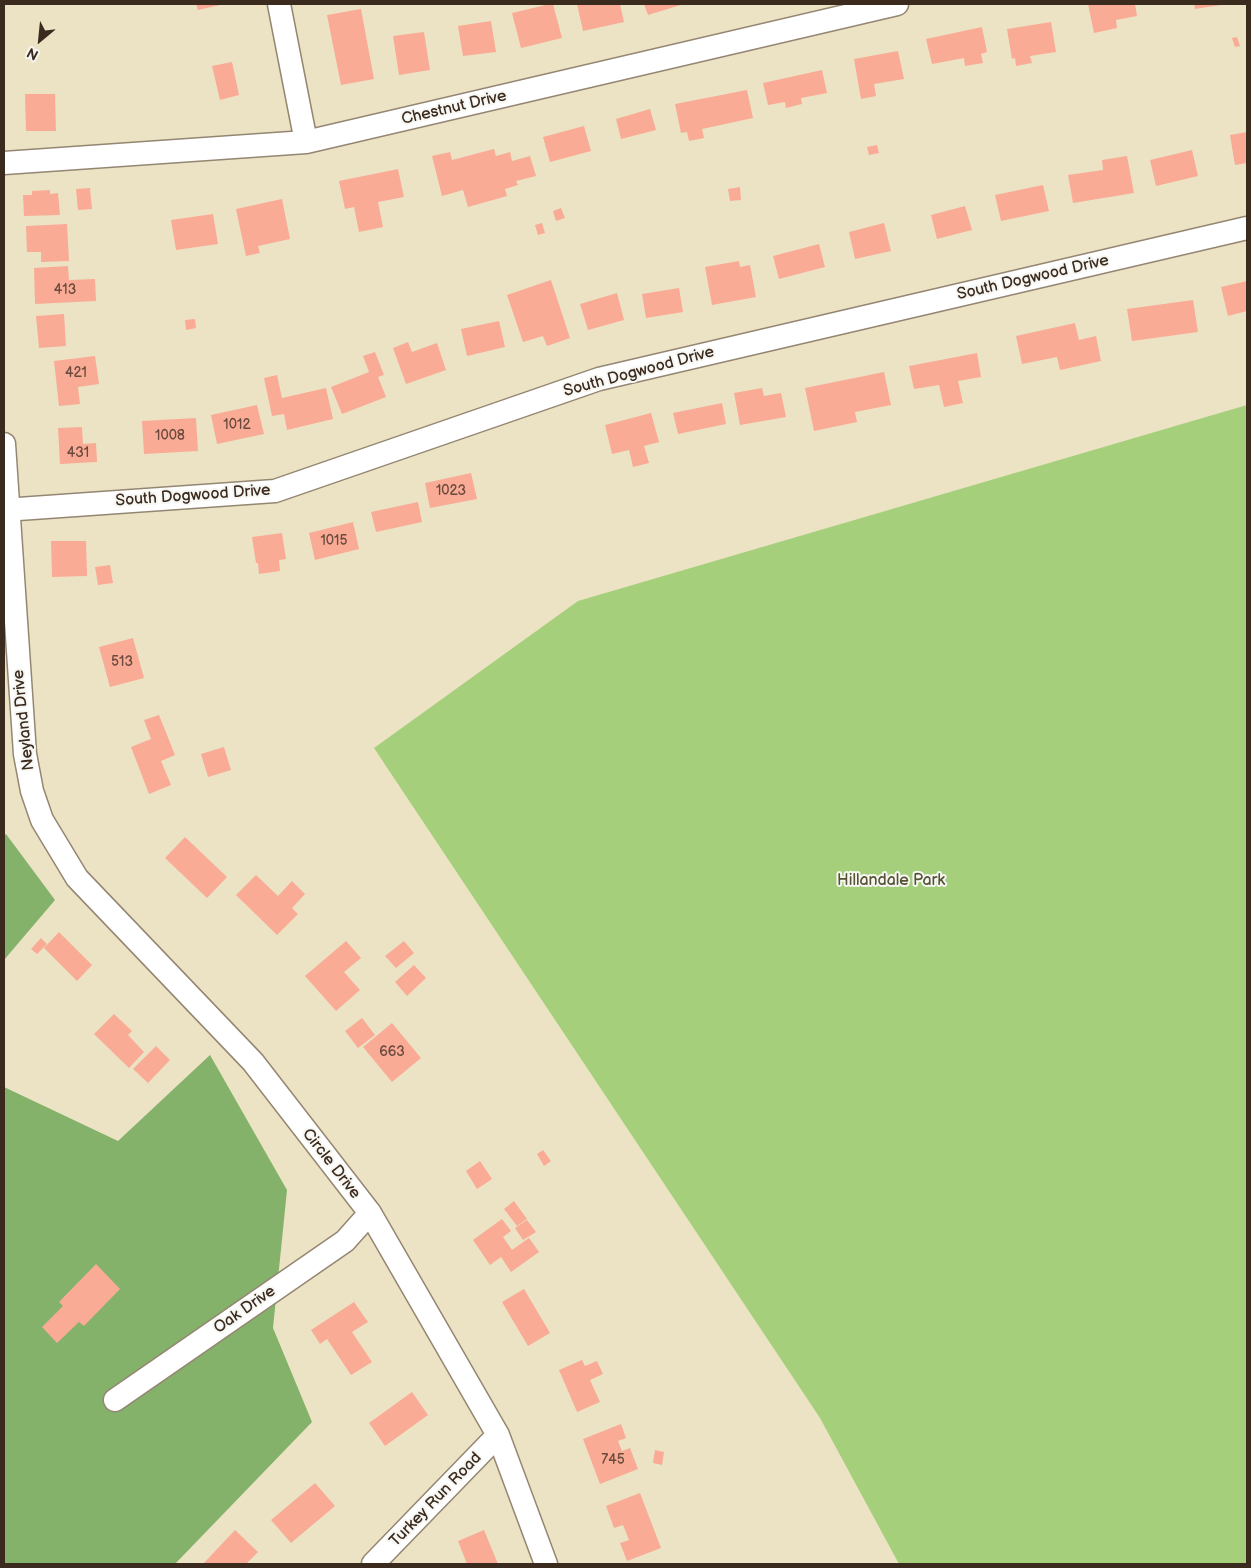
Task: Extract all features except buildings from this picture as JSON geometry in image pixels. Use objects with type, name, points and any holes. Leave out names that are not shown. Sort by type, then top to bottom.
[{"type":"street","points":[[279,4],[306,142]]},
{"type":"street","name":"Chestnut Drive","points":[[4,163],[306,142],[897,4]]},
{"type":"street","name":"South Dogwood Drive","points":[[6,510],[275,491],[599,380],[1247,228]]},
{"type":"street","name":"Neyland Drive","points":[[4,444],[6,510],[24,754],[32,790],[40,814]]},
{"type":"street","name":"Circle Drive","points":[[40,814],[77,878],[253,1062],[370,1213],[498,1435],[546,1564]]},
{"type":"street","name":"Oak Drive","points":[[115,1400],[345,1241],[370,1213]]},
{"type":"street","name":"Turkey Run Road","points":[[372,1564],[498,1435]]},
{"type":"green space","name":"Hillandale Park","points":[[1247,405],[1247,1564],[899,1564],[820,1418],[374,748],[578,601]]},
{"type":"green space","points":[[6,834],[55,900],[4,960],[4,835]]},
{"type":"green space","points":[[210,1055],[287,1190],[273,1328],[312,1422],[175,1564],[4,1564],[4,1087],[118,1141]]}]
